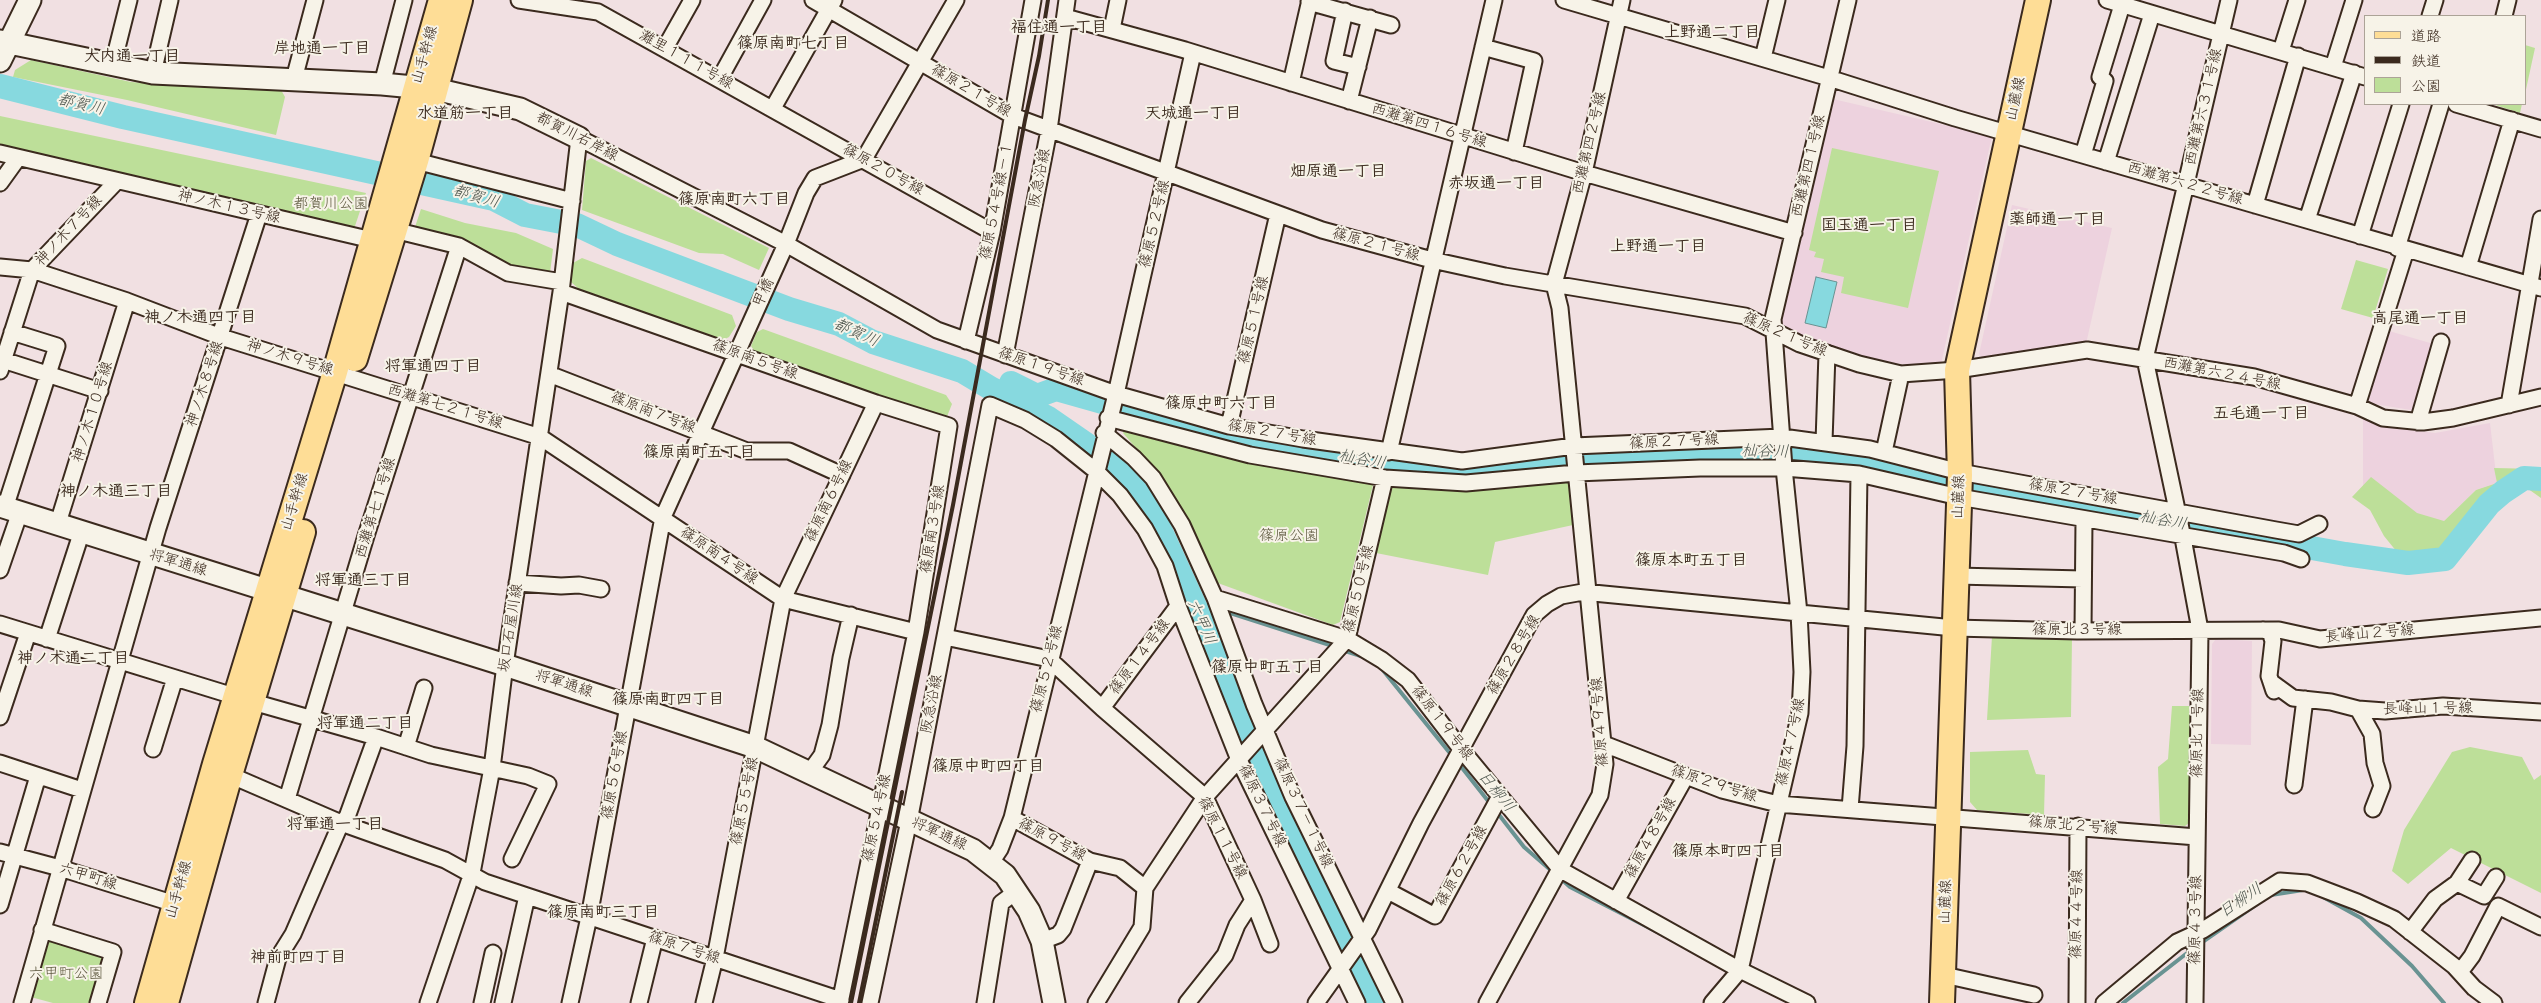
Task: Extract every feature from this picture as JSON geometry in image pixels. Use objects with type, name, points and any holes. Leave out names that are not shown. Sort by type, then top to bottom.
[{"type":"main road","name":"山手幹線","points":[[426,89],[441,0]]},
{"type":"main road","name":"山手幹線","points":[[343,375],[372,240],[394,201],[426,89],[460,0]]},
{"type":"main road","name":"山麓線","points":[[1942,1003],[1960,485],[1957,370],[2038,0]]},
{"type":"main road","name":"山手幹線","points":[[166,1003],[230,775],[245,699],[276,593],[343,375],[394,230],[394,201]]},
{"type":"main road","name":"山手幹線","points":[[147,1003],[215,764],[245,699]]},
{"type":"street","points":[[3,49],[30,0]]},
{"type":"street","points":[[113,64],[129,0]]},
{"type":"street","points":[[153,72],[170,0]]},
{"type":"street","points":[[294,79],[315,0]]},
{"type":"street","points":[[382,84],[404,0]]},
{"type":"street","name":"灘里１１１号線","points":[[519,0],[598,12],[773,108]]},
{"type":"street","points":[[665,48],[692,0]]},
{"type":"street","points":[[720,78],[763,0]]},
{"type":"street","name":"篠原２１号線","points":[[813,0],[831,4],[920,61],[1014,116],[1322,230],[1432,260],[1554,284],[1745,316],[1774,331],[1827,353],[1859,364],[1901,374],[1957,370]]},
{"type":"street","points":[[864,159],[956,0]]},
{"type":"street","name":"篠原５４号線－１","points":[[966,341],[992,232],[1033,0]]},
{"type":"street","name":"阪急沿線","points":[[1005,354],[1049,130],[1067,0]]},
{"type":"street","points":[[1112,29],[1118,0]]},
{"type":"street","points":[[1389,452],[1432,260],[1494,0]]},
{"type":"street","name":"西灘第六２２号線","points":[[1564,0],[1763,58],[1955,118],[2009,132],[2402,249],[2536,286]]},
{"type":"street","name":"西灘第四２号線","points":[[1554,284],[1584,173],[1622,0]]},
{"type":"street","points":[[1763,58],[1777,0]]},
{"type":"street","name":"西灘第四１号線","points":[[1774,331],[1773,319],[1848,0]]},
{"type":"street","points":[[2107,0],[2221,32],[2359,75],[2307,220]]},
{"type":"street","name":"西灘第六３１号線","points":[[2145,359],[2229,0]]},
{"type":"street","points":[[2281,51],[2297,0]]},
{"type":"street","points":[[2333,67],[2354,0]]},
{"type":"street","points":[[2430,15],[2435,0]]},
{"type":"street","points":[[2504,15],[2508,0]]},
{"type":"street","points":[[1291,83],[1310,1],[1391,25]]},
{"type":"street","points":[[773,108],[831,4]]},
{"type":"street","points":[[2083,155],[2105,81],[2100,77],[2122,5]]},
{"type":"street","points":[[1345,11],[1334,61],[1358,67]]},
{"type":"street","points":[[2106,162],[2152,14]]},
{"type":"street","name":"西灘第四１６号線","points":[[1065,16],[1193,53],[1584,173],[1794,233]]},
{"type":"street","points":[[1349,101],[1370,18]]},
{"type":"street","points":[[1483,47],[1534,61],[1514,152]]},
{"type":"street","name":"都賀川右岸線","points":[[3,49],[113,64],[153,72],[382,84],[426,89],[520,109],[786,244],[936,330],[966,341]]},
{"type":"street","name":"篠原５２号線","points":[[1108,418],[1116,394],[1193,53]]},
{"type":"street","points":[[2255,205],[2298,56]]},
{"type":"street","points":[[2360,236],[2401,105]]},
{"type":"street","points":[[2357,406],[2441,105]]},
{"type":"street","points":[[2460,105],[2541,129]]},
{"type":"street","name":"篠原２０号線","points":[[773,108],[992,232]]},
{"type":"street","points":[[2468,267],[2512,120]]},
{"type":"street","points":[[406,158],[572,203],[579,138]]},
{"type":"street","name":"神ノ木１３号線","points":[[0,153],[372,240]]},
{"type":"street","points":[[0,183],[18,158]]},
{"type":"street","name":"甲橋","points":[[702,432],[786,244],[806,193],[816,178],[864,159]]},
{"type":"street","name":"神ノ木７号線","points":[[2,366],[32,270],[116,181]]},
{"type":"street","name":"坂口石屋川線","points":[[428,1003],[472,873],[492,768],[505,665],[562,287],[572,203]]},
{"type":"street","name":"神ノ木８号線","points":[[22,1003],[119,662],[152,555],[158,528],[259,214]]},
{"type":"street","name":"篠原５１号線","points":[[1229,426],[1278,214]]},
{"type":"street","points":[[2509,405],[2536,286],[2541,219]]},
{"type":"street","name":"篠原南５号線","points":[[394,230],[460,246],[508,273],[562,287],[737,354],[876,403],[949,426]]},
{"type":"street","name":"西灘第七１号線","points":[[287,800],[343,614],[460,246]]},
{"type":"street","name":"神ノ木９号線","points":[[0,267],[32,270],[128,301],[221,337],[343,375]]},
{"type":"street","points":[[1554,284],[1560,308],[1574,446]]},
{"type":"street","name":"神ノ木１０号線","points":[[58,523],[128,301]]},
{"type":"street","points":[[1774,331],[1782,437]]},
{"type":"street","points":[[0,570],[8,509],[57,346],[12,332]]},
{"type":"street","name":"篠原１９号線","points":[[966,341],[1116,394]]},
{"type":"street","points":[[2418,422],[2442,342]]},
{"type":"street","name":"西灘第六２４号線","points":[[1957,370],[2087,350],[2254,377],[2357,406],[2384,418],[2418,422],[2453,418],[2541,398]]},
{"type":"street","points":[[1824,442],[1827,353]]},
{"type":"street","name":"篠原北１号線","points":[[2145,359],[2183,536],[2200,630],[2197,837]]},
{"type":"street","points":[[2,366],[48,374],[100,391]]},
{"type":"street","name":"篠原南７号線","points":[[549,374],[747,451],[789,451],[842,475]]},
{"type":"street","points":[[1884,452],[1901,374]]},
{"type":"street","name":"西灘第七２１号線","points":[[343,375],[540,437]]},
{"type":"street","name":"篠原２７号線","points":[[1116,394],[1229,426],[1389,452],[1462,461],[1574,446],[1782,437],[1824,442],[1884,452],[1960,485],[2084,520],[2284,553],[2301,559]]},
{"type":"street","name":"篠原南６号線","points":[[783,599],[876,403]]},
{"type":"street","name":"阪急沿線","points":[[870,1003],[910,820],[990,405],[1025,420],[1056,439],[1096,471]]},
{"type":"street","points":[[1108,418],[1104,433],[1134,458],[1153,478],[1182,526],[1215,599]]},
{"type":"street","name":"篠原２７号線","points":[[1108,418],[1250,455],[1385,478],[1466,484],[1576,473],[1700,468],[1784,468],[1960,485],[2178,514],[2299,534],[2319,524]]},
{"type":"street","name":"篠原南３号線","points":[[916,632],[949,426]]},
{"type":"street","name":"篠原５６号線","points":[[570,1003],[589,917],[663,517],[702,432]]},
{"type":"street","name":"篠原５２号線","points":[[990,864],[1000,849],[1012,818],[1104,433]]},
{"type":"street","name":"篠原南４号線","points":[[540,437],[663,517],[783,599],[916,632]]},
{"type":"street","name":"篠原４７号線","points":[[1712,1003],[1737,974],[1800,713],[1802,672],[1799,613],[1782,437]]},
{"type":"street","name":"篠原４９号線","points":[[1486,1003],[1558,875],[1600,795],[1605,764],[1574,446]]},
{"type":"street","points":[[1096,471],[1120,495],[1144,529],[1166,566],[1178,606]]},
{"type":"street","points":[[1850,809],[1855,746],[1859,474]]},
{"type":"street","name":"篠原５０号線","points":[[1239,760],[1346,641],[1385,478]]},
{"type":"street","name":"将軍通線","points":[[8,509],[58,523],[152,555],[505,665],[755,747],[910,820],[973,850],[1005,876],[1017,891],[1042,941],[1054,1003]]},
{"type":"street","points":[[2083,631],[2084,520]]},
{"type":"street","points":[[47,639],[82,531]]},
{"type":"street","points":[[1956,576],[2083,579]]},
{"type":"street","points":[[518,583],[561,586],[579,584],[601,588]]},
{"type":"street","name":"篠原２８号線","points":[[1340,970],[1363,939],[1451,768],[1534,615],[1546,604],[1571,592],[1589,592],[1954,628]]},
{"type":"street","name":"篠原５５号線","points":[[704,1003],[715,958],[783,599]]},
{"type":"street","name":"篠原１９号線","points":[[1215,599],[1346,641],[1408,680],[1460,751],[1558,875],[1616,901],[1737,974],[1807,1003]]},
{"type":"street","name":"篠原３７－１号線","points":[[1215,599],[1293,797],[1394,1003]]},
{"type":"street","name":"篠原１４号線","points":[[1102,708],[1178,606]]},
{"type":"street","name":"篠原３７号線","points":[[1178,606],[1239,760],[1356,1003]]},
{"type":"street","points":[[809,773],[822,756],[830,725],[841,658],[851,615]]},
{"type":"street","name":"長峰山２号線","points":[[2200,630],[2279,630],[2320,639],[2541,618]]},
{"type":"street","points":[[0,624],[119,662],[376,737],[431,755],[528,776],[548,784],[512,859]]},
{"type":"street","name":"篠原北３号線","points":[[1954,628],[2083,631],[2200,630]]},
{"type":"street","name":"長峰山１号線","points":[[2263,630],[2270,632],[2274,640],[2269,668],[2271,682],[2285,694],[2304,703],[2385,711],[2443,706],[2541,712]]},
{"type":"street","points":[[1,713],[28,632]]},
{"type":"street","name":"篠原５４号線","points":[[841,1001],[879,806],[916,632]]},
{"type":"street","points":[[945,637],[1049,658]]},
{"type":"street","name":"篠原１１号線","points":[[1049,658],[1102,708],[1205,797],[1253,900],[1270,944]]},
{"type":"street","points":[[153,749],[175,678]]},
{"type":"street","points":[[406,747],[424,688]]},
{"type":"street","points":[[2294,785],[2304,703]]},
{"type":"street","points":[[2352,708],[2372,734],[2375,763],[2382,786],[2373,809]]},
{"type":"street","points":[[266,1003],[278,958],[293,934],[341,823],[347,817],[376,737]]},
{"type":"street","name":"篠原２９号線","points":[[1604,744],[1722,790],[1778,804],[1948,816]]},
{"type":"street","points":[[1096,1003],[1142,927],[1145,888],[1154,871],[1205,797],[1239,760]]},
{"type":"street","points":[[0,763],[82,790]]},
{"type":"street","name":"篠原７号線","points":[[230,775],[341,823],[445,860],[472,873],[485,882],[841,1001]]},
{"type":"street","points":[[0,905],[7,853],[38,776]]},
{"type":"street","name":"篠原４８号線","points":[[1616,901],[1686,776]]},
{"type":"street","name":"篠原６２号線","points":[[1388,891],[1435,916],[1499,798]]},
{"type":"street","name":"篠原北２号線","points":[[1948,816],[2197,837]]},
{"type":"street","name":"篠原９号線","points":[[1012,818],[1090,861],[1120,868],[1145,888]]},
{"type":"street","name":"篠原４４号線","points":[[2077,1003],[2078,826]]},
{"type":"street","name":"篠原４３号線","points":[[2195,1003],[2197,837]]},
{"type":"street","name":"六甲町線","points":[[7,853],[175,904]]},
{"type":"street","points":[[2410,932],[2435,899],[2457,883],[2472,860]]},
{"type":"street","points":[[1042,941],[1058,935],[1063,929],[1090,861]]},
{"type":"street","points":[[2457,883],[2484,896],[2496,877]]},
{"type":"street","points":[[2104,1003],[2177,942],[2203,930],[2280,880],[2307,883],[2358,902],[2394,919],[2460,972],[2474,988],[2494,1003]]},
{"type":"street","points":[[985,1003],[1001,903],[1017,891]]},
{"type":"street","points":[[503,1003],[527,896]]},
{"type":"street","points":[[1187,1003],[1225,955],[1238,925],[1253,900]]},
{"type":"street","points":[[2460,972],[2472,956],[2498,906],[2541,927]]},
{"type":"street","points":[[42,930],[113,952],[98,1003]]},
{"type":"street","points":[[639,1003],[655,938]]},
{"type":"street","points":[[482,1003],[493,953]]},
{"type":"street","points":[[1316,1003],[1340,970]]},
{"type":"street","points":[[1944,975],[2034,996]]},
{"type":"shaded area","points":[[1833,99],[1992,136],[1941,364],[1925,367],[1871,360],[1780,327]]},
{"type":"shaded area","points":[[2012,205],[2112,228],[2086,344],[1984,360],[1979,354]]},
{"type":"shaded area","points":[[2389,331],[2437,345],[2417,411],[2368,403]]},
{"type":"shaded area","points":[[2363,419],[2389,427],[2435,433],[2490,423],[2497,483],[2476,490],[2444,521],[2406,520],[2363,488]]},
{"type":"shaded area","points":[[2216,639],[2252,641],[2251,745],[2211,744],[2212,644]]},
{"type":"green space","points":[[2526,45],[2535,48],[2526,89]]},
{"type":"green space","points":[[31,60],[131,82],[208,88],[280,88],[285,97],[276,135],[127,100],[13,77],[15,70]]},
{"type":"green space","points":[[2495,105],[2522,105],[2520,113]]},
{"type":"green space","name":"都賀川公園","points":[[0,116],[366,193],[354,229],[0,148]]},
{"type":"green space","points":[[1832,148],[1939,171],[1908,308],[1841,293],[1844,277],[1821,272],[1824,259],[1814,257],[1816,252],[1809,250]]},
{"type":"green space","points":[[591,158],[769,248],[759,270],[723,254],[699,253],[582,210],[586,161]]},
{"type":"green space","points":[[421,209],[465,223],[516,233],[553,249],[550,273],[511,267],[499,258],[465,241],[414,230]]},
{"type":"green space","points":[[582,258],[732,315],[736,326],[729,337],[721,341],[579,289],[571,282],[573,263]]},
{"type":"green space","points":[[2356,260],[2388,269],[2373,318],[2341,309]]},
{"type":"green space","points":[[763,329],[946,395],[952,404],[946,419],[755,352],[751,346],[757,332]]},
{"type":"green space","name":"篠原公園","points":[[1124,430],[1368,481],[1373,485],[1340,622],[1333,625],[1215,582],[1210,577],[1188,519],[1166,483],[1123,433]]},
{"type":"green space","points":[[2494,468],[2541,469],[2541,498],[2524,486],[2507,480],[2486,498],[2481,525],[2460,553],[2436,561],[2397,552],[2384,536],[2370,510],[2352,497],[2371,477],[2417,513],[2444,521],[2476,490],[2497,483]]},
{"type":"green space","points":[[1564,478],[1570,483],[1573,525],[1495,542],[1488,575],[1376,553],[1391,487],[1395,484]]},
{"type":"green space","points":[[1992,636],[2072,636],[2071,717],[1987,720]]},
{"type":"green space","points":[[2172,706],[2193,706],[2193,820],[2185,826],[2160,824],[2158,767],[2168,759]]},
{"type":"green space","points":[[2470,747],[2522,757],[2534,780],[2541,775],[2541,893],[2451,848],[2408,884],[2392,871],[2404,830],[2452,752]]},
{"type":"green space","points":[[2028,750],[2036,774],[2045,775],[2044,815],[1977,810],[1970,802],[1970,752]]},
{"type":"green space","name":"六甲町公園","points":[[52,939],[100,954],[104,962],[92,1003],[53,1003],[27,996],[42,941]]},
{"type":"water","points":[[1816,277],[1837,282],[1826,328],[1805,323]]},
{"type":"waterway","name":"都賀川","points":[[0,86],[123,117],[494,199],[525,215],[577,225],[617,244],[789,309],[839,324],[873,342],[962,371],[1048,418],[1119,467],[1153,514],[1236,696],[1247,731],[1308,865],[1377,1003]]},
{"type":"waterway","name":"杣谷川","points":[[1011,383],[1037,396],[1056,389],[1205,431],[1406,468],[1450,472],[1590,457],[1701,451],[1800,453],[1879,464],[1943,480],[2095,509],[2345,554],[2408,563],[2445,559],[2489,504],[2503,492],[2524,478],[2541,479]]},
{"type":"waterway","name":"日柳川","points":[[1192,601],[1215,608]]},
{"type":"waterway","name":"日柳川","points":[[1224,611],[1336,647]]},
{"type":"waterway","name":"日柳川","points":[[1342,650],[1364,657]]},
{"type":"waterway","name":"日柳川","points":[[1382,669],[1453,757]]},
{"type":"waterway","name":"日柳川","points":[[1459,764],[1492,806]]},
{"type":"waterway","name":"日柳川","points":[[1496,811],[1524,847],[1554,873]]},
{"type":"waterway","name":"日柳川","points":[[1560,878],[1570,887],[1665,936]]},
{"type":"waterway","name":"日柳川","points":[[2271,895],[2303,890]]},
{"type":"waterway","name":"日柳川","points":[[2323,897],[2361,918],[2412,966],[2444,1003]]},
{"type":"waterway","name":"日柳川","points":[[2201,943],[2257,904]]},
{"type":"waterway","name":"日柳川","points":[[2123,1003],[2191,950]]},
{"type":"railway","points":[[851,1003],[953,505],[1025,120],[1039,56],[1048,0]]},
{"type":"railway","points":[[859,1003],[902,792]]},
{"type":"district","name":"福住通一丁目","points":[[1059,28]]},
{"type":"district","name":"上野通二丁目","points":[[1712,33]]},
{"type":"district","name":"篠原南町七丁目","points":[[793,44]]},
{"type":"district","name":"岸地通一丁目","points":[[322,49]]},
{"type":"district","name":"大内通一丁目","points":[[132,57]]},
{"type":"district","name":"水道筋一丁目","points":[[465,114]]},
{"type":"district","name":"天城通一丁目","points":[[1193,114]]},
{"type":"district","name":"畑原通一丁目","points":[[1338,172]]},
{"type":"district","name":"赤坂通一丁目","points":[[1496,184]]},
{"type":"district","name":"篠原南町六丁目","points":[[734,200]]},
{"type":"district","name":"薬師通一丁目","points":[[2057,220]]},
{"type":"district","name":"国玉通一丁目","points":[[1869,226]]},
{"type":"district","name":"上野通一丁目","points":[[1658,247]]},
{"type":"district","name":"神ノ木通四丁目","points":[[200,318]]},
{"type":"district","name":"高尾通一丁目","points":[[2420,319]]},
{"type":"district","name":"将軍通四丁目","points":[[433,367]]},
{"type":"district","name":"篠原中町六丁目","points":[[1221,404]]},
{"type":"district","name":"五毛通一丁目","points":[[2261,414]]},
{"type":"district","name":"篠原南町五丁目","points":[[699,453]]},
{"type":"district","name":"神ノ木通三丁目","points":[[116,492]]},
{"type":"district","name":"篠原本町五丁目","points":[[1691,561]]},
{"type":"district","name":"将軍通三丁目","points":[[363,581]]},
{"type":"district","name":"神ノ木通二丁目","points":[[73,659]]},
{"type":"district","name":"篠原中町五丁目","points":[[1267,668]]},
{"type":"district","name":"篠原南町四丁目","points":[[668,700]]},
{"type":"district","name":"将軍通二丁目","points":[[365,724]]},
{"type":"district","name":"篠原中町四丁目","points":[[988,767]]},
{"type":"district","name":"将軍通一丁目","points":[[335,825]]},
{"type":"district","name":"篠原本町四丁目","points":[[1728,852]]},
{"type":"district","name":"篠原南町三丁目","points":[[603,913]]},
{"type":"district","name":"神前町四丁目","points":[[298,958]]},
{"type":"water label","name":"六甲川","points":[[1201,622]]}]
